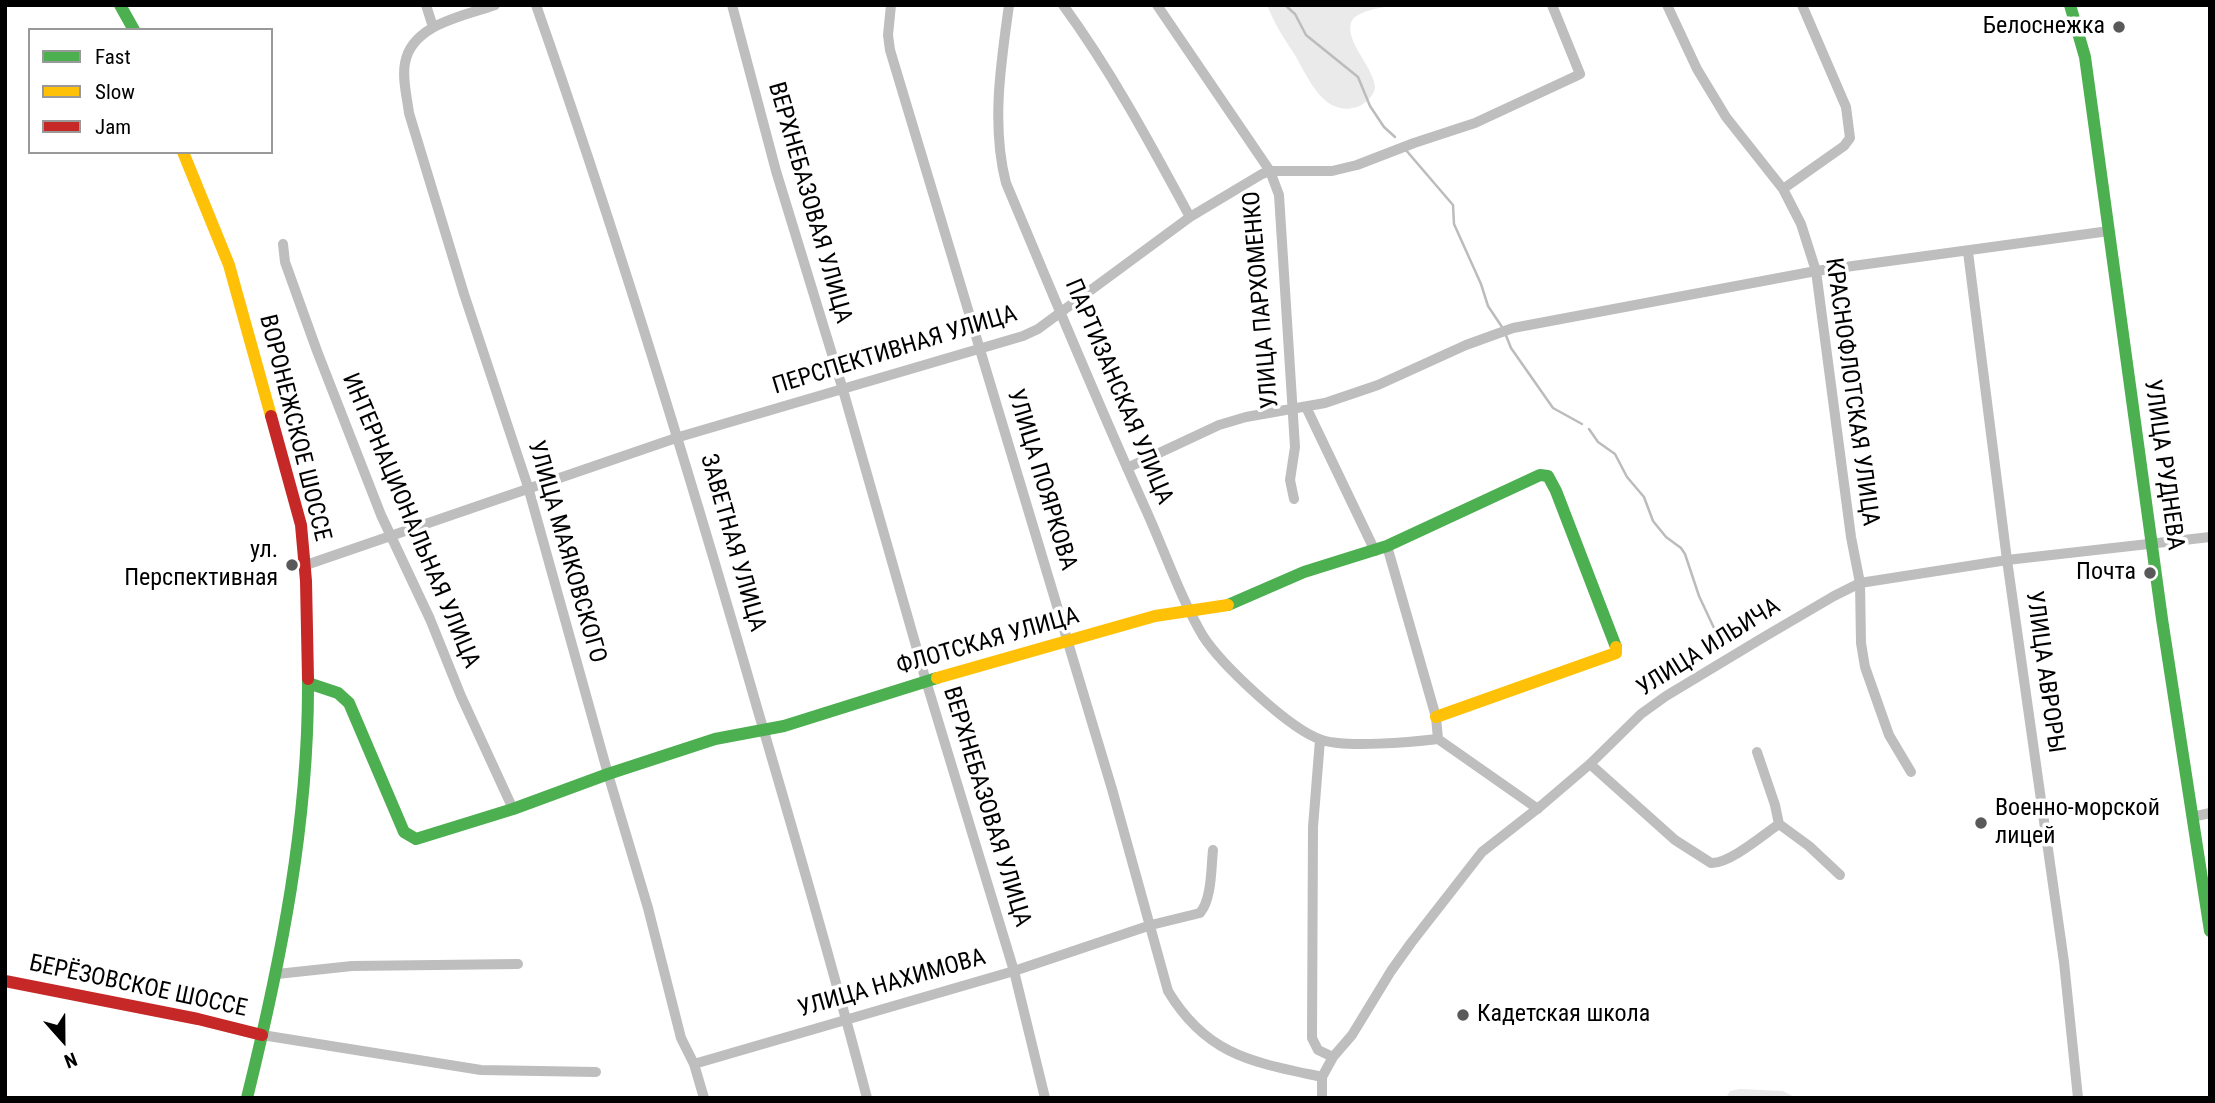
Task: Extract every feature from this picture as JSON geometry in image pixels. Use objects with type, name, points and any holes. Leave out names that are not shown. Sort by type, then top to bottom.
[{"type":"street","points":[[120,5],[133,28]]},
{"type":"street","points":[[426,5],[433,27],[495,5]]},
{"type":"street","name":"ЗАВЕТНАЯ УЛИЦА","points":[[536,5],[679,437],[810,884],[867,1098]]},
{"type":"street","name":"ВЕРХНЕБАЗОВАЯ УЛИЦА","points":[[732,5],[776,171],[1014,971],[1045,1098]]},
{"type":"street","name":"УЛИЦА ПОЯРКОВА","points":[[891,5],[888,35],[890,50],[1068,640],[1168,991],[1185,1017],[1209,1039],[1247,1059],[1322,1077]]},
{"type":"street","name":"ПАРТИЗАНСКАЯ УЛИЦА","points":[[1009,5],[999,86],[1003,172],[1127,468],[1189,610],[1204,638],[1242,681],[1291,721],[1320,740]]},
{"type":"street","points":[[1063,5],[1091,45],[1145,135],[1190,217]]},
{"type":"street","name":"УЛИЦА ПАРХОМЕНКО","points":[[1157,5],[1270,171],[1279,194],[1295,447],[1290,480],[1294,499]]},
{"type":"street","name":"ПЕРСПЕКТИВНАЯ УЛИЦА","points":[[306,565],[679,437],[979,350],[1038,329],[1190,217],[1252,178],[1270,171],[1332,171],[1357,165],[1475,123],[1580,74],[1552,5]]},
{"type":"street","name":"КРАСНОФЛОТСКАЯ УЛИЦА","points":[[1667,5],[1697,69],[1726,117],[1783,189],[1801,223],[1816,271],[1851,537],[1860,583],[1861,643],[1865,667],[1880,715],[1911,772]]},
{"type":"street","points":[[1783,189],[1844,146],[1850,138],[1846,107],[1802,5]]},
{"type":"street","name":"УЛИЦА РУДНЕВА","points":[[2070,5],[2085,57],[2210,931]]},
{"type":"street","name":"УЛИЦА МАЯКОВСКОГО","points":[[433,27],[422,35],[405,61],[409,113],[527,487],[648,908],[681,1038],[695,1064],[704,1098]]},
{"type":"street","name":"ВОРОНЕЖСКОЕ ШОССЕ","points":[[184,154],[229,265],[302,525],[306,565],[308,683],[305,781],[292,888],[277,974],[247,1098]]},
{"type":"street","points":[[1127,468],[1219,425],[1306,407],[1378,385],[1492,334],[1513,328],[1816,271],[2109,231]]},
{"type":"street","name":"ИНТЕРНАЦИОНАЛЬНАЯ УЛИЦА","points":[[283,244],[285,262],[331,391],[391,536],[513,809]]},
{"type":"street","name":"УЛИЦА АВРОРЫ","points":[[1968,252],[2007,560],[2064,962],[2078,1098]]},
{"type":"street","name":"УЛИЦА ПАРХОМЕНКО","points":[[1306,407],[1381,549],[1436,717],[1438,739]]},
{"type":"street","name":"ФЛОТСКАЯ УЛИЦА","points":[[308,683],[338,693],[349,703],[404,832],[416,839],[513,809],[715,739],[784,726],[926,681],[1170,612],[1228,606],[1304,572],[1381,549],[1540,475],[1548,476],[1616,646],[1616,653],[1436,717]]},
{"type":"street","name":"УЛИЦА ИЛЬИЧА","points":[[1333,1057],[1352,1035],[1391,971],[1482,852],[1590,764],[1641,714],[1835,596],[1860,583],[2007,560],[2210,537]]},
{"type":"street","points":[[1322,1098],[1322,1077],[1333,1057],[1318,1050],[1311,1038],[1313,827],[1320,740],[1403,743],[1438,739],[1538,809]]},
{"type":"street","points":[[1757,752],[1779,824],[1817,852],[1840,876]]},
{"type":"street","points":[[1590,764],[1675,840],[1711,863],[1728,859],[1779,824]]},
{"type":"street","points":[[2192,817],[2210,813]]},
{"type":"street","name":"УЛИЦА НАХИМОВА","points":[[695,1064],[1014,971],[1151,925],[1200,912],[1204,908],[1213,850]]},
{"type":"street","points":[[277,974],[352,965],[518,964]]},
{"type":"street","name":"БЕРЁЗОВСКОЕ ШОССЕ","points":[[5,981],[198,1019],[262,1035]]},
{"type":"street","points":[[262,1035],[481,1070],[596,1072]]},
{"type":"shaded area","points":[[1267,5],[1394,5],[1363,12],[1351,23],[1352,38],[1374,81],[1375,88],[1368,100],[1357,107],[1345,109],[1325,100],[1310,82]]},
{"type":"shaded area","points":[[1730,1091],[1783,1091],[1796,1098],[1726,1098]]},
{"type":"waterway","points":[[1285,5],[1295,14],[1306,35],[1358,77],[1370,106],[1384,127],[1395,137]]},
{"type":"waterway","points":[[1405,149],[1453,205],[1454,224],[1488,306],[1502,327]]},
{"type":"waterway","points":[[1505,333],[1511,348],[1553,408],[1582,424]]},
{"type":"waterway","points":[[1589,429],[1598,442],[1615,454],[1627,477],[1644,497],[1653,521],[1685,554],[1699,596],[1721,643]]},
{"type":"traffic: fast","points":[[120,5],[133,28]]},
{"type":"traffic: fast","points":[[2070,5],[2085,57],[2162,619],[2210,931]]},
{"type":"traffic: fast","points":[[1228,605],[1304,572],[1387,546],[1540,475],[1548,476],[1556,491],[1616,647]]},
{"type":"traffic: fast","points":[[308,683],[338,693],[349,703],[404,832],[416,839],[513,809],[715,739],[784,726],[937,678]]},
{"type":"traffic: fast","points":[[247,1098],[291,890],[304,785],[308,679]]},
{"type":"traffic: slow","points":[[184,154],[229,265],[271,416]]},
{"type":"traffic: slow","points":[[937,678],[1155,616],[1228,605]]},
{"type":"traffic: slow","points":[[1436,717],[1616,653],[1616,647]]},
{"type":"traffic: jam","points":[[271,416],[301,525],[306,581],[308,679]]},
{"type":"traffic: jam","points":[[5,981],[198,1019],[262,1035]]},
{"type":"place","name":"Белоснежка","points":[[2119,27]]},
{"type":"place","name":"ул. Перспективная","points":[[292,565]]},
{"type":"place","name":"Почта","points":[[2150,573]]},
{"type":"place","name":"Военно-морской лицей","points":[[1981,823]]},
{"type":"place","name":"Кадетская школа","points":[[1463,1015]]}]
